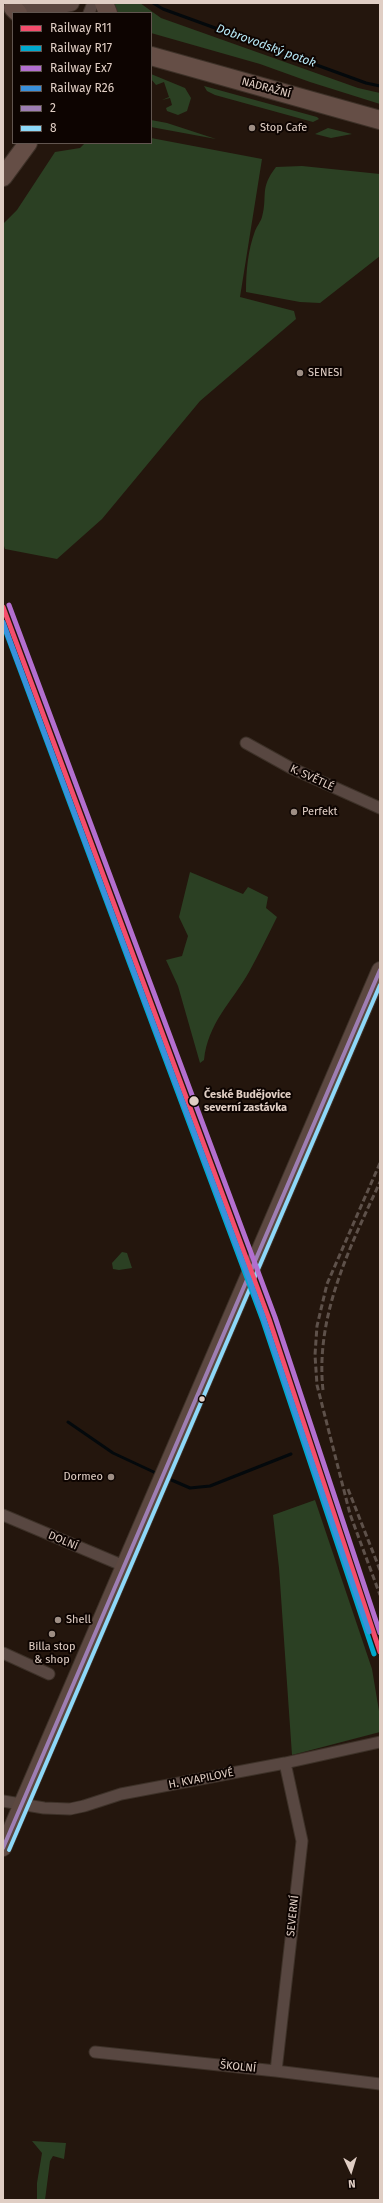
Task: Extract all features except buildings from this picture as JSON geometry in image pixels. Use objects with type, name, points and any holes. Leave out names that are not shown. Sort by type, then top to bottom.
[{"type":"main road","points":[[15,10],[39,10],[71,3]]},
{"type":"main road","name":"NÁDRAŽNÍ","points":[[153,56],[380,120]]},
{"type":"main road","points":[[3,177],[27,144]]},
{"type":"main road","points":[[3,1848],[380,970]]},
{"type":"street","name":"K. SVĚTLÉ","points":[[246,743],[291,768],[380,808]]},
{"type":"street","name":"DOLNÍ","points":[[3,1515],[124,1566]]},
{"type":"street","points":[[3,1653],[49,1674]]},
{"type":"street","name":"H. KVAPILOVÉ","points":[[3,1801],[44,1808],[70,1809],[121,1794],[285,1763],[380,1742]]},
{"type":"street","name":"SEVERNÍ","points":[[276,2071],[302,1841],[285,1763]]},
{"type":"street","name":"ŠKOLNÍ","points":[[95,2052],[276,2071],[380,2084]]},
{"type":"green space","points":[[112,3],[140,3],[161,18],[358,88],[380,93],[380,104],[310,82],[260,64],[152,33],[152,12],[115,12]]},
{"type":"green space","points":[[152,74],[185,88],[191,98],[187,111],[178,115],[167,111],[166,108],[172,105],[170,98],[162,100],[169,97],[164,82],[156,85],[152,80]]},
{"type":"green space","points":[[204,86],[317,117],[319,119],[313,122],[215,95],[207,91]]},
{"type":"green space","points":[[152,120],[167,123],[216,139],[152,127]]},
{"type":"green space","points":[[328,128],[352,134],[331,138],[315,134]]},
{"type":"green space","points":[[152,138],[262,159],[240,297],[294,311],[296,319],[200,401],[102,519],[57,559],[5,549],[3,543],[3,224],[17,210],[55,152],[80,148],[84,144],[152,144]]},
{"type":"green space","points":[[302,166],[380,174],[380,256],[320,303],[300,302],[246,292],[249,253],[255,231],[261,220],[264,209],[267,181],[276,167]]},
{"type":"green space","points":[[190,872],[243,894],[248,887],[268,897],[266,908],[277,917],[249,972],[215,1024],[206,1047],[204,1060],[200,1063],[178,986],[166,960],[182,956],[188,936],[179,917]]},
{"type":"green space","points":[[122,1252],[127,1253],[132,1268],[119,1270],[113,1269],[112,1263]]},
{"type":"green space","points":[[315,1500],[372,1669],[380,1717],[380,1732],[292,1755],[279,1568],[273,1515]]},
{"type":"green space","points":[[32,2141],[66,2143],[64,2159],[53,2156],[50,2161],[45,2200],[37,2200],[37,2183],[42,2153]]},
{"type":"waterway","name":"Dobrovodský potok","points":[[153,3],[163,9],[366,83],[380,86]]},
{"type":"waterway","points":[[68,1422],[113,1453],[158,1474]]},
{"type":"waterway","points":[[167,1478],[190,1488],[210,1486],[291,1454]]},
{"type":"railway","points":[[380,1163],[327,1284],[317,1326],[315,1355],[317,1385],[350,1514],[380,1595]]},
{"type":"railway","points":[[323,1390],[322,1362],[324,1335],[337,1283],[357,1232],[380,1182]]},
{"type":"railway","points":[[348,1489],[380,1570]]},
{"type":"rail line","name":"Ex7","points":[[9,605],[275,1317],[380,1633]]},
{"type":"rail line","name":"R11","points":[[3,607],[269,1319],[380,1652]]},
{"type":"rail line","name":"R26","points":[[3,622],[263,1316],[369,1632]]},
{"type":"rail line","name":"R17","points":[[3,624],[263,1321],[374,1654]]},
{"type":"transit line","name":"2","points":[[3,1848],[380,970]]},
{"type":"transit line","name":"8","points":[[9,1850],[380,985]]},
{"type":"place","name":"Stop Cafe","points":[[252,128]]},
{"type":"place","name":"SENESI","points":[[300,373]]},
{"type":"place","name":"Perfekt","points":[[294,812]]},
{"type":"place","name":"České Budějovice severní zastávka","points":[[194,1101]]},
{"type":"place","name":"Dormeo","points":[[111,1477]]},
{"type":"place","name":"Shell","points":[[58,1620]]},
{"type":"place","name":"Billa stop & shop","points":[[52,1634]]}]
